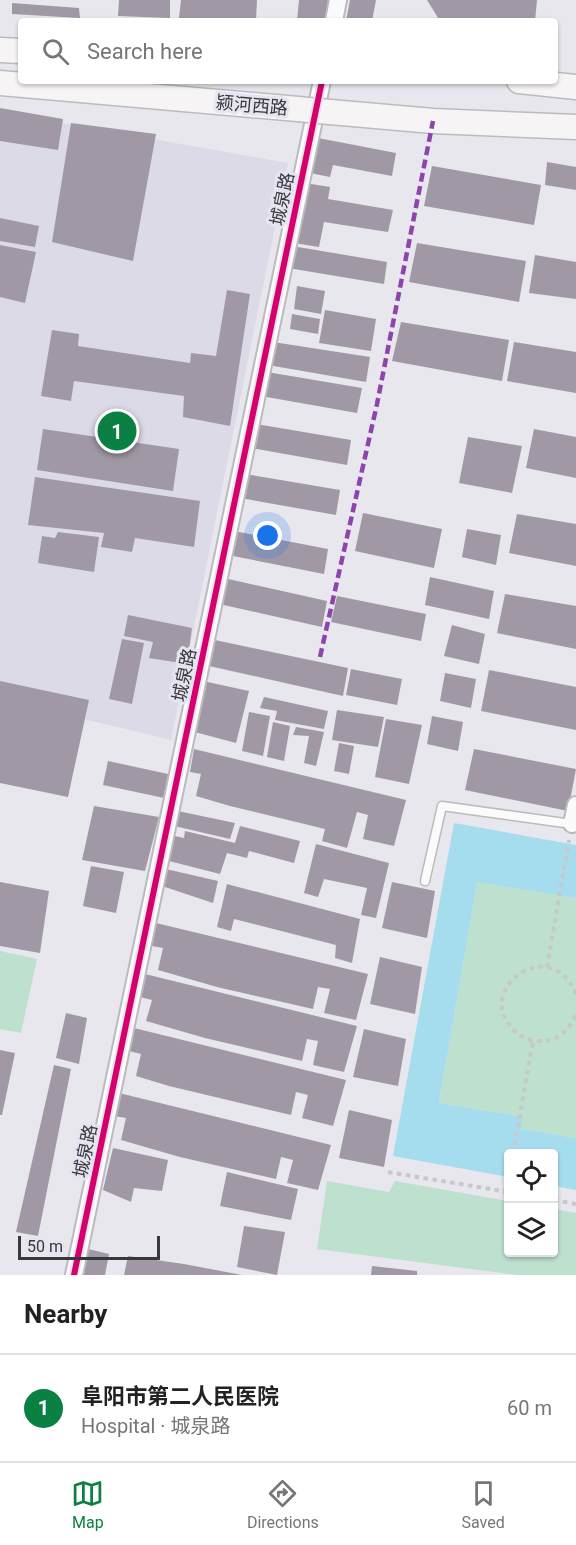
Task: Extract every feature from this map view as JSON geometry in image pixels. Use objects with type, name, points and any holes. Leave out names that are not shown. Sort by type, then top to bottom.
[{"type":"main road","points":[[0,50],[18,51]]},
{"type":"main road","name":"颍河西路","points":[[0,83],[433,121],[576,127]]},
{"type":"main road","points":[[548,84],[576,87]]},
{"type":"street","points":[[335,18],[338,0]]},
{"type":"street","name":"城泉路","points":[[74,1275],[321,84]]},
{"type":"street","points":[[571,830],[576,805]]},
{"type":"lane","points":[[425,881],[442,806],[571,830]]},
{"type":"path","points":[[547,967],[571,830]]},
{"type":"path","points":[[576,994],[572,983],[561,972],[547,967],[532,967],[519,973],[508,983],[502,997],[503,1011],[508,1025],[519,1035],[533,1041],[547,1041],[561,1035],[572,1025],[576,1014]]},
{"type":"path","points":[[514,1149],[533,1041]]},
{"type":"path","points":[[388,1172],[504,1191]]},
{"type":"path","points":[[558,1201],[576,1204]]},
{"type":"shaded area","points":[[0,112],[288,163],[171,740],[0,699]]},
{"type":"green space","points":[[477,881],[576,898],[576,1138],[520,1129],[522,1117],[439,1103]]},
{"type":"green space","points":[[0,951],[37,959],[21,1033],[0,1029]]},
{"type":"green space","points":[[327,1181],[389,1192],[395,1181],[504,1200],[504,1257],[558,1257],[558,1210],[576,1213],[576,1275],[517,1275],[317,1249]]},
{"type":"water","points":[[454,823],[576,845],[576,898],[477,882],[439,1103],[523,1117],[521,1129],[576,1138],[576,1190],[558,1187],[558,1149],[504,1149],[504,1176],[393,1156]]},
{"type":"building","points":[[119,0],[170,0],[170,18],[118,16]]},
{"type":"building","points":[[181,0],[257,0],[256,18],[179,18]]},
{"type":"building","points":[[299,0],[328,0],[325,18],[297,18]]},
{"type":"building","points":[[350,0],[376,0],[373,18],[347,18]]},
{"type":"building","points":[[427,0],[537,0],[535,18],[438,18]]},
{"type":"building","points":[[12,3],[79,8],[80,18],[12,14]]},
{"type":"building","points":[[0,108],[63,119],[58,150],[0,141]]},
{"type":"building","points":[[71,123],[156,134],[133,261],[52,242]]},
{"type":"building","points":[[318,138],[396,153],[392,176],[333,165],[330,177],[310,173]]},
{"type":"building","points":[[547,162],[576,167],[576,190],[545,185]]},
{"type":"building","points":[[432,166],[541,185],[534,225],[424,206]]},
{"type":"building","points":[[305,183],[330,187],[328,199],[393,210],[388,232],[324,222],[319,247],[294,243]]},
{"type":"building","points":[[0,218],[39,226],[35,247],[0,241]]},
{"type":"building","points":[[417,243],[526,261],[519,302],[409,282]]},
{"type":"building","points":[[0,245],[36,252],[25,303],[0,297]]},
{"type":"building","points":[[292,246],[387,262],[384,284],[288,268]]},
{"type":"building","points":[[535,255],[576,262],[576,299],[529,293]]},
{"type":"building","points":[[297,286],[325,291],[321,314],[294,309]]},
{"type":"building","points":[[227,290],[250,294],[230,426],[183,417],[184,396],[74,381],[71,401],[41,396],[52,330],[79,334],[78,346],[190,363],[191,353],[216,356]]},
{"type":"building","points":[[325,310],[376,319],[371,351],[319,343]]},
{"type":"building","points":[[292,314],[320,319],[318,334],[290,329]]},
{"type":"building","points":[[401,322],[509,340],[502,381],[392,361]]},
{"type":"building","points":[[273,342],[370,357],[366,382],[268,365]]},
{"type":"building","points":[[514,342],[576,352],[576,393],[507,381]]},
{"type":"building","points":[[267,372],[362,388],[357,413],[261,396]]},
{"type":"building","points":[[256,424],[351,440],[347,465],[251,448]]},
{"type":"building","points":[[43,429],[179,449],[173,491],[37,470]]},
{"type":"building","points":[[534,429],[576,437],[576,478],[526,468]]},
{"type":"building","points":[[468,437],[522,446],[512,493],[459,483]]},
{"type":"building","points":[[245,474],[340,490],[336,515],[240,498]]},
{"type":"building","points":[[35,477],[200,501],[194,547],[135,538],[132,552],[101,547],[104,533],[28,525]]},
{"type":"building","points":[[363,513],[442,529],[434,568],[355,551]]},
{"type":"building","points":[[517,514],[576,524],[576,566],[509,553]]},
{"type":"building","points":[[467,529],[501,535],[496,565],[462,557]]},
{"type":"building","points":[[234,531],[328,549],[324,574],[228,555]]},
{"type":"building","points":[[58,532],[99,537],[94,572],[38,563],[42,536],[55,538]]},
{"type":"building","points":[[430,577],[494,591],[489,619],[425,605]]},
{"type":"building","points":[[224,578],[327,601],[322,627],[219,604]]},
{"type":"building","points":[[505,594],[576,606],[576,649],[497,633]]},
{"type":"building","points":[[337,596],[426,614],[421,641],[331,622]]},
{"type":"building","points":[[128,615],[192,628],[187,664],[149,658],[153,642],[124,636]]},
{"type":"building","points":[[452,625],[485,634],[479,664],[444,656]]},
{"type":"building","points":[[122,639],[144,643],[132,704],[109,699]]},
{"type":"building","points":[[215,640],[348,668],[343,696],[209,666]]},
{"type":"building","points":[[351,669],[402,679],[397,705],[346,695]]},
{"type":"building","points":[[489,670],[576,687],[576,730],[481,711]]},
{"type":"building","points":[[445,673],[476,679],[471,708],[440,701]]},
{"type":"building","points":[[0,681],[89,700],[68,797],[0,783]]},
{"type":"building","points":[[203,681],[249,691],[236,743],[191,731]]},
{"type":"building","points":[[264,697],[328,711],[324,729],[275,720],[277,711],[260,708]]},
{"type":"building","points":[[337,710],[384,717],[378,747],[332,740]]},
{"type":"building","points":[[249,712],[270,716],[263,756],[242,751]]},
{"type":"building","points":[[432,716],[463,722],[458,751],[427,744]]},
{"type":"building","points":[[386,719],[422,725],[409,784],[375,777]]},
{"type":"building","points":[[273,722],[290,726],[284,761],[267,757]]},
{"type":"building","points":[[296,727],[324,732],[316,766],[304,763],[309,736],[293,735]]},
{"type":"building","points":[[339,743],[354,746],[349,774],[334,771]]},
{"type":"building","points":[[194,749],[406,800],[394,846],[363,839],[368,815],[357,812],[347,848],[322,841],[325,829],[196,796],[201,774],[190,772]]},
{"type":"building","points":[[474,749],[576,769],[568,811],[465,790]]},
{"type":"building","points":[[108,761],[168,774],[164,798],[103,785]]},
{"type":"building","points":[[94,806],[159,817],[145,871],[82,860]]},
{"type":"building","points":[[173,810],[235,823],[230,839],[170,825]]},
{"type":"building","points":[[240,826],[300,841],[294,863],[249,851],[247,858],[227,853],[220,874],[165,860],[170,835],[184,838],[185,831],[235,843]]},
{"type":"building","points":[[316,844],[389,863],[376,918],[361,915],[367,888],[324,879],[318,897],[304,893]]},
{"type":"building","points":[[91,866],[124,872],[116,913],[83,906]]},
{"type":"building","points":[[166,869],[218,881],[213,903],[162,886]]},
{"type":"building","points":[[0,882],[49,891],[40,953],[0,946]]},
{"type":"building","points":[[392,882],[435,891],[427,938],[382,928]]},
{"type":"building","points":[[227,884],[360,919],[352,963],[335,958],[336,945],[234,919],[231,931],[217,927]]},
{"type":"building","points":[[156,923],[368,974],[356,1020],[324,1013],[330,989],[318,987],[313,1009],[217,987],[158,970],[163,948],[152,946]]},
{"type":"building","points":[[380,957],[422,967],[415,1014],[370,1004]]},
{"type":"building","points":[[145,974],[357,1026],[344,1072],[313,1065],[318,1041],[307,1039],[302,1061],[205,1038],[146,1021],[152,1000],[140,997]]},
{"type":"building","points":[[66,1013],[87,1018],[79,1064],[56,1058]]},
{"type":"building","points":[[134,1028],[346,1080],[333,1126],[302,1118],[308,1095],[296,1092],[291,1115],[136,1076],[141,1054],[129,1051]]},
{"type":"building","points":[[364,1029],[406,1039],[398,1086],[353,1077]]},
{"type":"building","points":[[0,1050],[15,1053],[2,1115],[0,1115]]},
{"type":"building","points":[[54,1065],[71,1069],[38,1236],[16,1232]]},
{"type":"building","points":[[119,1093],[331,1145],[318,1190],[287,1183],[293,1160],[281,1157],[276,1179],[180,1157],[121,1140],[126,1118],[114,1116]]},
{"type":"building","points":[[349,1110],[392,1120],[384,1167],[339,1158]]},
{"type":"building","points":[[113,1148],[168,1160],[162,1191],[134,1188],[131,1202],[103,1190]]},
{"type":"building","points":[[227,1172],[298,1189],[291,1220],[220,1206]]},
{"type":"building","points":[[244,1226],[285,1232],[277,1275],[237,1267]]},
{"type":"building","points":[[84,1248],[109,1254],[105,1275],[79,1275]]},
{"type":"building","points":[[128,1256],[184,1264],[242,1275],[124,1275]]},
{"type":"building","points":[[372,1266],[417,1271],[417,1275],[371,1275]]},
{"type":"marked path","points":[[320,657],[377,404],[433,121]]},
{"type":"cycle path","points":[[74,1275],[321,84]]},
{"type":"place","name":"阜阳市第二人民医院","points":[[117,431]]}]
